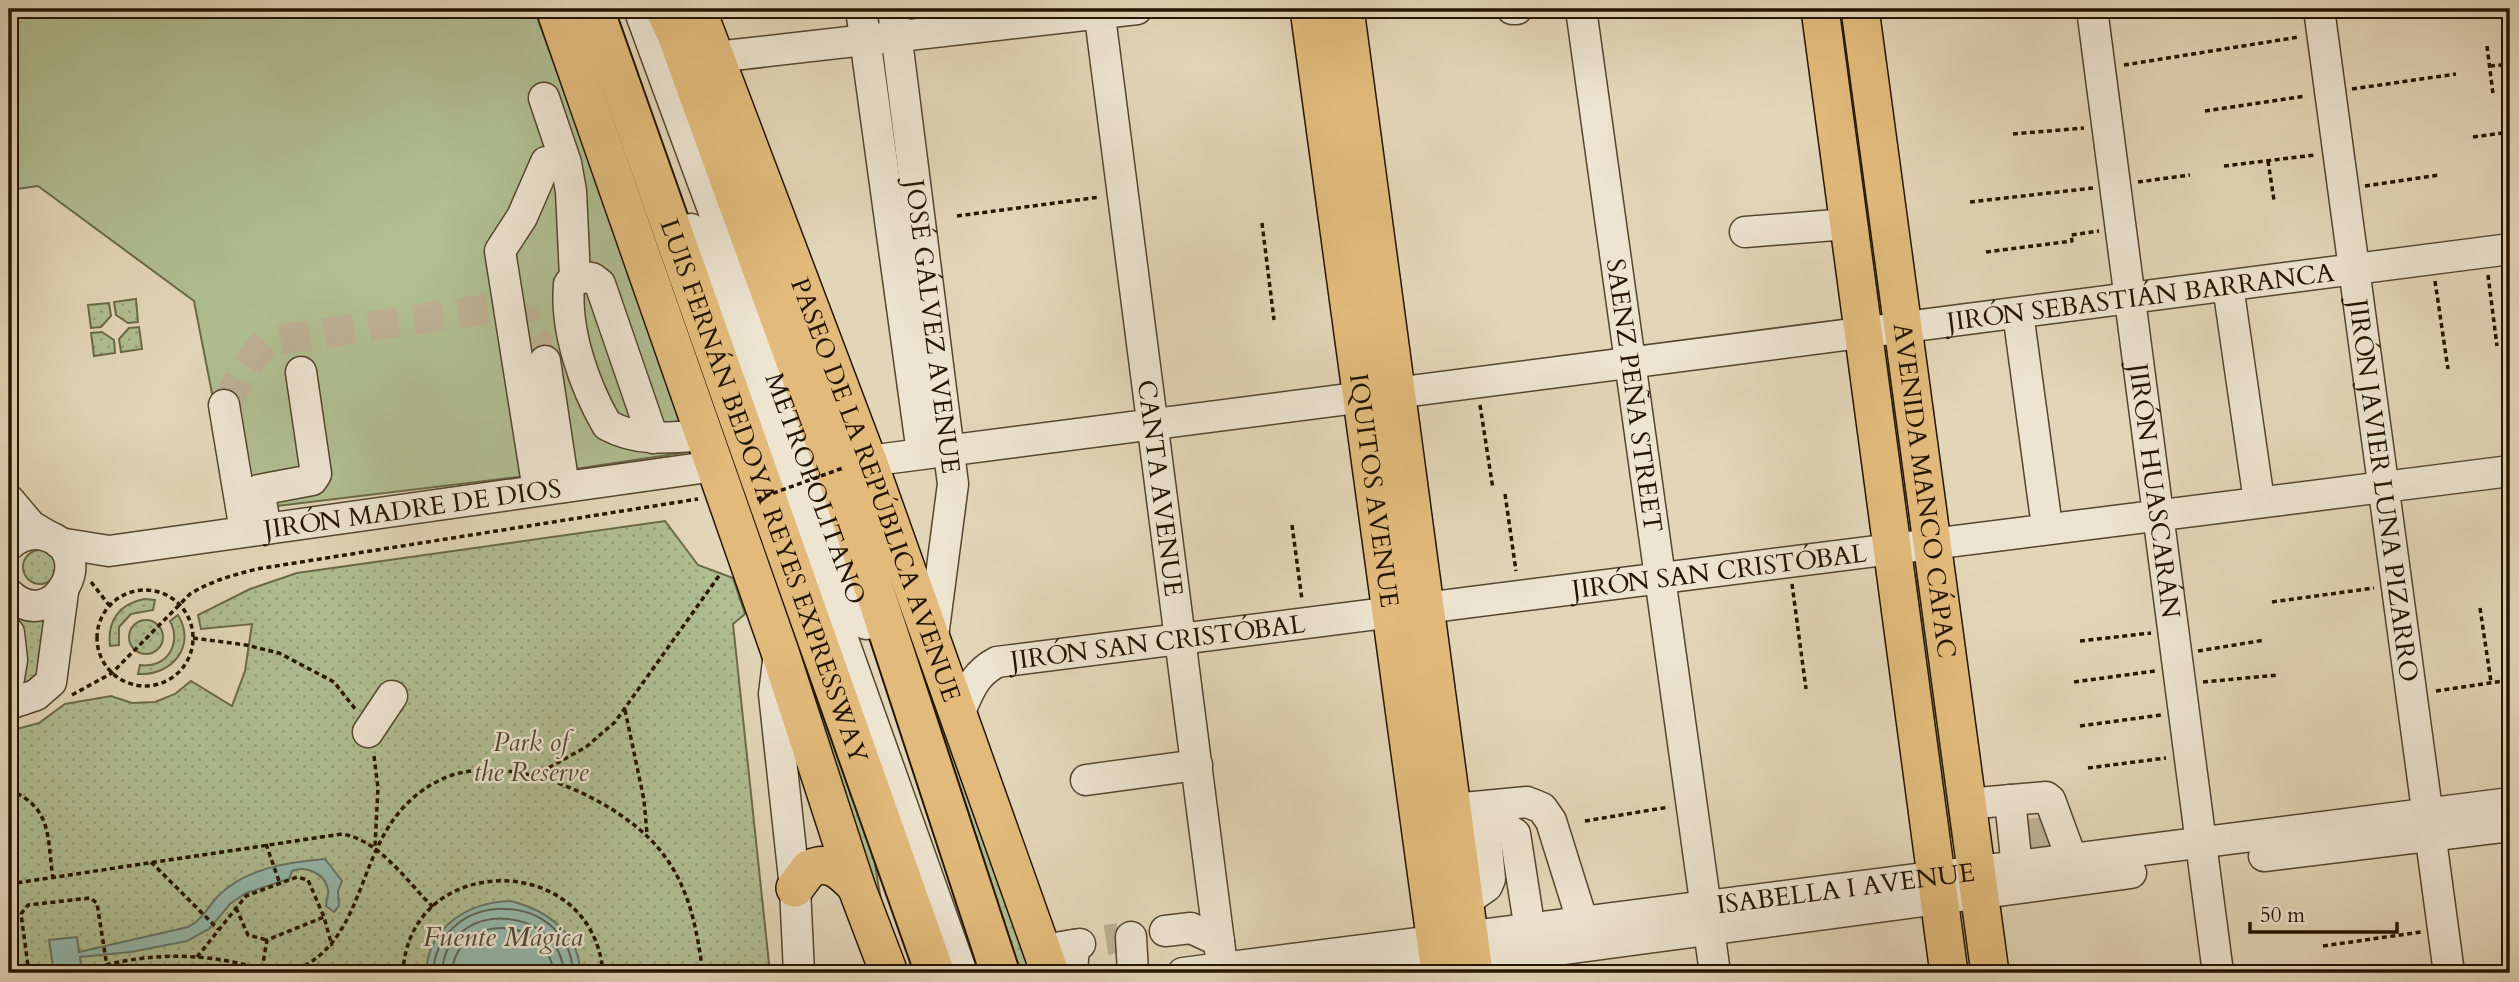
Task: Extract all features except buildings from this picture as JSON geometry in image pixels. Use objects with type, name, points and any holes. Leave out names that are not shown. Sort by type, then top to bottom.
[{"type":"highway","name":"LUIS FERNÁN BEDOYA REYES EXPRESSWAY","points":[[594,9],[935,973]]},
{"type":"highway","points":[[678,15],[835,470],[1000,973]]},
{"type":"highway","points":[[911,910],[915,973]]},
{"type":"main road","points":[[555,9],[725,474],[856,886],[889,973]]},
{"type":"main road","name":"IQUITOS AVENUE","points":[[1310,9],[1380,395]]},
{"type":"main road","name":"IQUITOS AVENUE","points":[[1345,9],[1380,395],[1455,959]]},
{"type":"main road","name":"AVENIDA MANCO CÁPAC","points":[[1820,9],[1949,973]]},
{"type":"main road","name":"AVENIDA MANCO CÁPAC","points":[[1860,9],[1990,973]]},
{"type":"main road","name":"PASEO DE LA REPÚBLICA AVENUE","points":[[678,15],[716,57],[856,464],[959,714],[1098,946]]},
{"type":"main road","name":"IQUITOS AVENUE","points":[[1408,610],[1474,815],[1477,893],[1455,959]]},
{"type":"main road","points":[[795,888],[809,869],[827,865],[841,870],[856,886]]},
{"type":"street","name":"METROPOLITANO","points":[[611,9],[770,435],[962,973]]},
{"type":"street","name":"METROPOLITANO","points":[[639,9],[883,669],[922,781],[981,973]]},
{"type":"street","name":"JOSÉ GÁLVEZ AVENUE","points":[[861,9],[936,451],[952,508],[932,644]]},
{"type":"street","points":[[716,57],[865,41],[895,23],[1137,9]]},
{"type":"street","name":"SAENZ PEÑA STREET","points":[[1581,9],[1715,973]]},
{"type":"street","name":"JIRÓN HUASCARÁN","points":[[2092,9],[2218,973]]},
{"type":"street","name":"CANTA AVENUE","points":[[1100,11],[1222,961]]},
{"type":"street","name":"JIRÓN JAVIER LUNA PIZARRO","points":[[2320,21],[2449,973]]},
{"type":"street","name":"JOSÉ GÁLVEZ AVENUE","points":[[895,23],[936,451]]},
{"type":"street","points":[[544,98],[570,181],[575,277],[569,284],[570,323],[597,407],[607,425],[620,432],[653,438],[725,474]]},
{"type":"street","points":[[546,162],[522,218],[500,251],[551,489]]},
{"type":"street","points":[[1745,232],[1848,224]]},
{"type":"street","name":"JIRÓN SEBASTIÁN BARRANCA","points":[[856,464],[936,451],[2497,251]]},
{"type":"street","points":[[575,277],[592,278],[600,284],[653,438]]},
{"type":"street","points":[[2228,286],[2257,487]]},
{"type":"street","points":[[2018,313],[2045,512]]},
{"type":"street","points":[[545,361],[551,489]]},
{"type":"street","points":[[256,530],[259,490],[312,480],[316,474],[301,372]]},
{"type":"street","points":[[224,405],[256,530]]},
{"type":"street","name":"JIRÓN SAN CRISTÓBAL","points":[[959,714],[973,680],[983,669],[997,662],[2510,471]]},
{"type":"street","name":"JIRÓN MADRE DE DIOS","points":[[54,540],[109,551],[551,489],[725,474]]},
{"type":"street","points":[[9,500],[31,526],[54,540],[69,559],[71,580],[51,681],[36,695],[9,704]]},
{"type":"street","points":[[9,545],[26,535],[54,540]]},
{"type":"street","name":"JIRÓN MADRE DE DIOS","points":[[9,594],[32,605],[54,600],[71,580],[109,551]]},
{"type":"street","points":[[9,633],[12,660],[9,678]]},
{"type":"street","points":[[779,649],[774,694],[795,888],[799,973]]},
{"type":"street","points":[[368,732],[393,696]]},
{"type":"street","points":[[1086,780],[1196,765]]},
{"type":"street","points":[[1966,804],[2046,797],[2050,800],[2037,833],[2017,867]]},
{"type":"street","points":[[2010,800],[2037,833],[2072,860]]},
{"type":"street","points":[[1474,815],[1527,802],[1542,808],[1552,821],[1579,913]]},
{"type":"street","name":"ISABELLA I AVENUE","points":[[1385,973],[1707,918],[1937,890],[1975,869],[2203,854],[2429,825],[2510,803]]},
{"type":"street","points":[[1474,815],[1515,834],[1516,919]]},
{"type":"street","name":"ISABELLA I AVENUE","points":[[2429,825],[2510,826]]},
{"type":"street","points":[[1975,869],[2037,833]]},
{"type":"street","name":"ISABELLA I AVENUE","points":[[1975,869],[2072,860],[2203,854]]},
{"type":"street","points":[[1477,893],[1516,919]]},
{"type":"street","name":"ISABELLA I AVENUE","points":[[1183,973],[1222,961],[1455,959],[1516,919],[1579,913],[1707,918]]},
{"type":"street","points":[[1098,946],[1191,928],[1222,961]]},
{"type":"street","points":[[1098,946],[1133,973]]},
{"type":"path","points":[[2464,12],[2483,9]]},
{"type":"path","points":[[2100,69],[2320,21]]},
{"type":"path","points":[[2487,46],[2493,94]]},
{"type":"path","points":[[2490,66],[2510,64]]},
{"type":"path","points":[[2205,111],[2456,74]]},
{"type":"path","points":[[2013,134],[2107,126]]},
{"type":"path","points":[[2473,137],[2510,132]]},
{"type":"path","points":[[2224,166],[2338,152]]},
{"type":"path","points":[[2268,161],[2274,200]]},
{"type":"path","points":[[1970,202],[2190,175]]},
{"type":"path","points":[[2343,189],[2439,175]]},
{"type":"path","points":[[957,216],[1123,194]]},
{"type":"path","points":[[1262,223],[1274,320]]},
{"type":"path","points":[[1986,252],[2072,241],[2071,235],[2120,228]]},
{"type":"path","points":[[2497,251],[2497,346]]},
{"type":"path","points":[[2432,259],[2448,369]]},
{"type":"path","points":[[1476,383],[1493,489]]},
{"type":"path","points":[[62,700],[112,673],[179,604],[205,585],[257,569],[725,474],[856,464]]},
{"type":"path","points":[[1505,494],[1519,596]]},
{"type":"path","points":[[1292,525],[1305,623]]},
{"type":"path","points":[[1789,562],[1806,689]]},
{"type":"path","points":[[534,776],[586,747],[625,710],[721,573]]},
{"type":"path","points":[[71,580],[109,605]]},
{"type":"path","points":[[2272,602],[2396,585]]},
{"type":"path","points":[[140,590],[163,593],[179,604],[188,616],[194,638],[192,650],[181,670],[162,683],[139,686],[112,673],[102,660],[96,637],[102,615],[109,605],[118,598],[140,590]]},
{"type":"path","points":[[2480,608],[2491,683]]},
{"type":"path","points":[[194,638],[246,645],[279,653],[334,682],[362,717],[368,732],[377,788],[375,848]]},
{"type":"path","points":[[2080,726],[2178,670],[2265,640]]},
{"type":"path","points":[[2080,641],[2178,670]]},
{"type":"path","points":[[2074,682],[2178,670],[2278,675]]},
{"type":"path","points":[[2411,694],[2510,680]]},
{"type":"path","points":[[625,710],[644,800],[647,834]]},
{"type":"path","points":[[2088,768],[2189,755]]},
{"type":"path","points":[[289,973],[321,957],[332,947],[345,925],[375,848],[403,807],[422,790],[443,778],[475,772],[534,776],[564,785],[623,814],[647,834],[667,860],[695,916],[703,973]]},
{"type":"path","points":[[9,790],[34,803],[42,814],[53,878]]},
{"type":"path","points":[[1585,821],[1692,803]]},
{"type":"path","points":[[9,884],[342,834],[356,836],[375,848],[433,907]]},
{"type":"path","points":[[266,845],[280,883]]},
{"type":"path","points":[[151,862],[218,929]]},
{"type":"path","points":[[197,957],[246,896],[297,877],[308,880],[324,917],[332,947]]},
{"type":"path","points":[[403,973],[410,941],[433,907],[469,885],[506,879],[530,883],[552,892],[572,906],[588,925],[598,947],[603,973]]},
{"type":"path","points":[[29,973],[21,914],[28,905],[90,898],[97,903],[108,973]]},
{"type":"path","points":[[236,908],[248,934],[267,940],[324,917]]},
{"type":"path","points":[[2323,946],[2443,929]]},
{"type":"path","points":[[262,969],[267,940]]},
{"type":"path","points":[[106,965],[136,958],[197,957],[273,973]]},
{"type":"green space","points":[[9,9],[534,9],[695,451],[535,475],[235,511],[194,301],[38,186],[9,190]]},
{"type":"green space","points":[[1833,9],[1845,9],[1882,307],[1871,308]]},
{"type":"green space","points":[[136,299],[138,322],[128,323],[116,315],[114,302]]},
{"type":"green space","points":[[109,303],[111,316],[101,327],[91,328],[88,305]]},
{"type":"green space","points":[[139,327],[142,349],[121,352],[119,339],[129,328]]},
{"type":"green space","points":[[102,332],[114,340],[115,353],[94,356],[91,333]]},
{"type":"green space","points":[[1893,363],[1911,498],[1900,499],[1883,364]]},
{"type":"green space","points":[[761,508],[865,803],[883,913],[747,515]]},
{"type":"green space","name":"Park of the Reserve","points":[[665,521],[698,565],[733,578],[745,614],[733,624],[770,973],[9,973],[9,731],[39,723],[65,704],[111,696],[132,703],[155,702],[175,694],[191,681],[232,706],[245,671],[252,624],[201,629],[198,615],[250,589],[297,573]]},
{"type":"green space","points":[[876,534],[1035,972],[1010,973]]},
{"type":"green space","points":[[40,550],[52,555],[57,567],[52,579],[40,584],[28,579],[23,567],[28,555]]},
{"type":"green space","points":[[1921,581],[1955,836],[1946,837],[1912,583]]},
{"type":"green space","points":[[144,599],[155,600],[153,610],[131,614],[119,627],[119,645],[110,646],[113,621],[121,609]]},
{"type":"green space","points":[[13,609],[49,614],[40,676],[13,692],[19,634]]},
{"type":"green space","points":[[178,615],[185,638],[178,657],[161,670],[138,674],[140,665],[158,663],[170,653],[174,638],[170,621]]},
{"type":"green space","points":[[146,620],[158,625],[163,637],[158,649],[146,654],[134,649],[129,637],[134,625]]},
{"type":"water","points":[[325,859],[342,881],[338,891],[339,906],[334,912],[326,906],[328,892],[324,879],[309,870],[297,869],[292,871],[289,879],[246,893],[230,904],[209,929],[187,941],[131,952],[80,957],[82,972],[54,973],[49,940],[77,937],[79,952],[188,927],[201,917],[229,886],[241,879],[268,868]]},
{"type":"water","name":"Fuente Mágica","points":[[511,901],[537,910],[559,925],[574,946],[580,973],[426,973],[434,942],[453,920],[480,906]]},
{"type":"tunnel","points":[[224,405],[254,356],[266,342],[499,307],[526,320],[545,361]]},
{"type":"tunnel","points":[[2026,834],[2048,832]]},
{"type":"tunnel","points":[[1106,940],[1119,938]]}]
